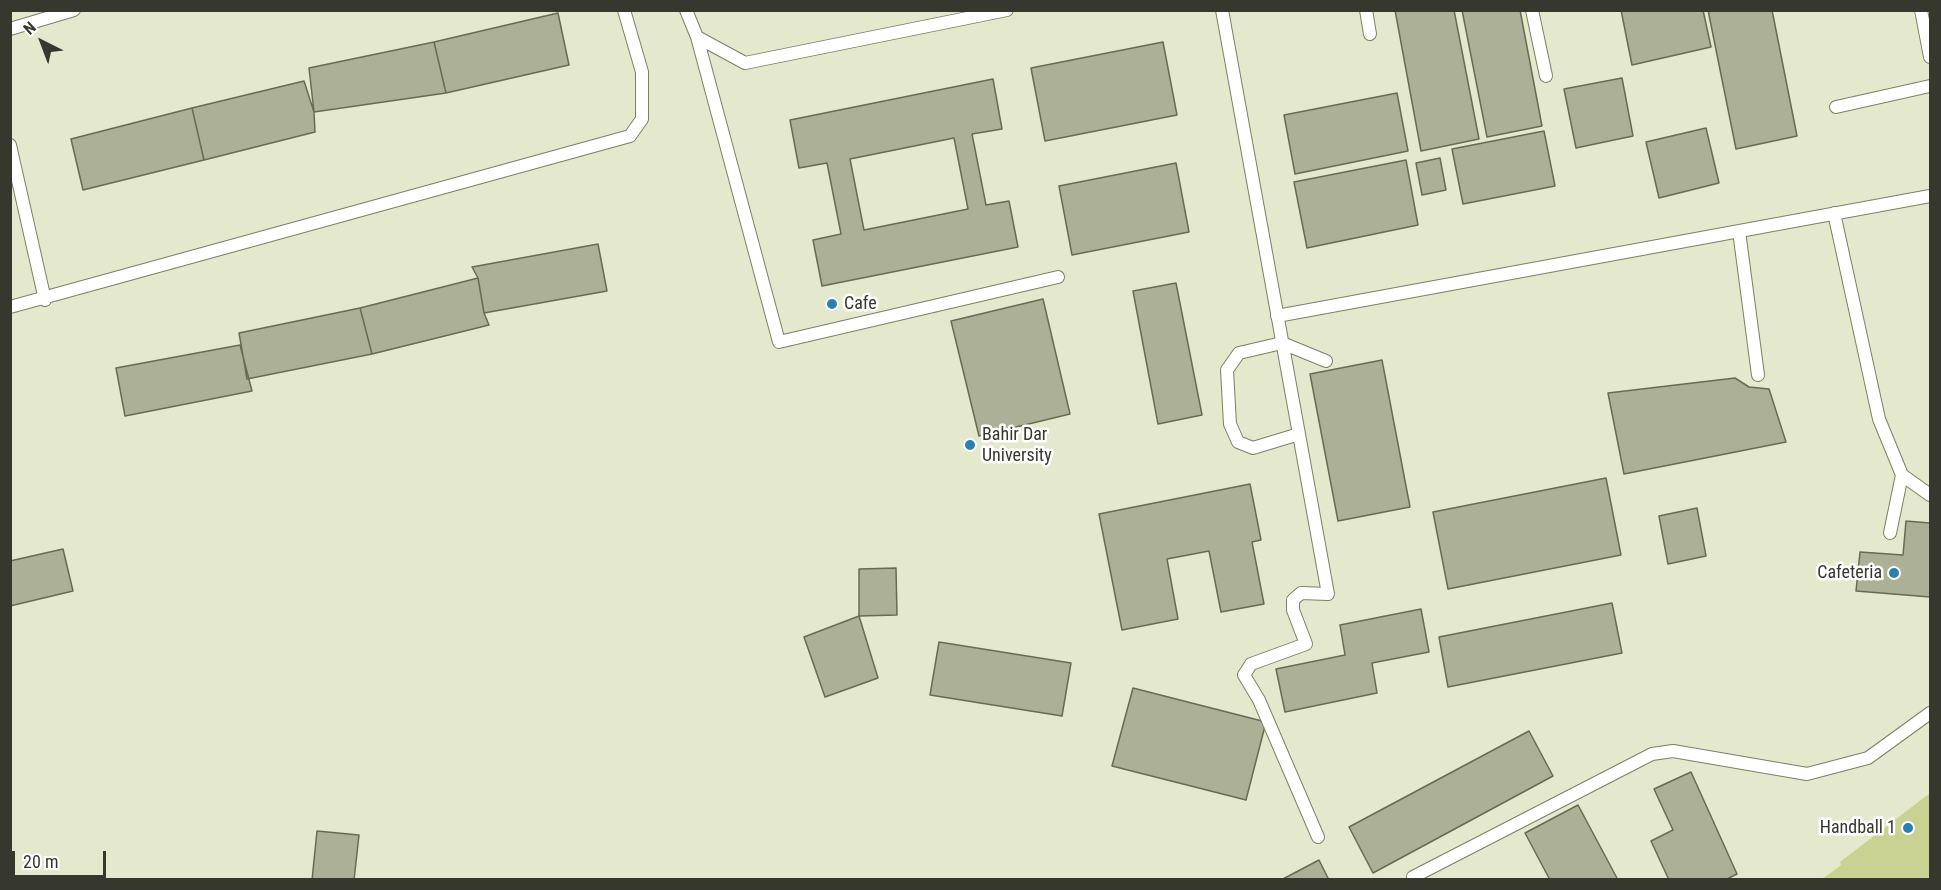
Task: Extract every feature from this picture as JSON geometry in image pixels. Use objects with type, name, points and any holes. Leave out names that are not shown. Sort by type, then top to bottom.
[{"type":"lane","points":[[10,29],[74,10]]},
{"type":"lane","points":[[10,307],[45,300],[630,136],[642,119],[642,72],[624,10]]},
{"type":"lane","points":[[686,10],[697,37],[779,342],[1058,277]]},
{"type":"lane","points":[[697,37],[745,63],[1007,10]]},
{"type":"lane","points":[[1222,10],[1328,594],[1301,593],[1293,600],[1293,610],[1306,644],[1251,663],[1244,675],[1259,700],[1318,837]]},
{"type":"lane","points":[[1366,10],[1370,34]]},
{"type":"lane","points":[[1532,10],[1546,76]]},
{"type":"lane","points":[[1921,10],[1930,57]]},
{"type":"lane","points":[[1836,107],[1930,86]]},
{"type":"lane","points":[[10,145],[45,300]]},
{"type":"lane","points":[[1277,316],[1930,196]]},
{"type":"lane","points":[[1834,213],[1879,418],[1902,475],[1930,495]]},
{"type":"lane","points":[[1739,231],[1758,375]]},
{"type":"lane","points":[[1299,434],[1253,448],[1238,442],[1230,424],[1227,370],[1231,361],[1239,353],[1282,343],[1326,361]]},
{"type":"lane","points":[[1890,533],[1902,475]]},
{"type":"lane","points":[[1414,879],[1413,877],[1652,754],[1673,751],[1807,774],[1868,758],[1930,713]]},
{"type":"green space","name":"Handball 1","points":[[1930,793],[1930,879],[1822,879],[1841,865],[1840,862]]},
{"type":"building","points":[[1395,10],[1454,10],[1479,139],[1421,151]]},
{"type":"building","points":[[1462,10],[1520,10],[1542,126],[1487,137]]},
{"type":"building","points":[[1621,10],[1703,10],[1711,47],[1632,65]]},
{"type":"building","points":[[1708,10],[1772,10],[1797,136],[1736,149]]},
{"type":"building","points":[[558,13],[569,65],[446,93],[434,42]]},
{"type":"building","points":[[434,42],[446,93],[314,112],[309,68]]},
{"type":"building","points":[[1163,42],[1177,115],[1045,141],[1031,68]]},
{"type":"building","points":[[1622,78],[1633,136],[1576,148],[1564,89]]},
{"type":"building","points":[[993,79],[1002,129],[972,134],[986,205],[1009,201],[1018,247],[822,286],[813,240],[841,234],[827,163],[799,168],[790,120]],"holes":[[[954,138],[968,209],[864,230],[850,159]]]},
{"type":"building","points":[[304,81],[314,112],[315,132],[204,160],[192,108]]},
{"type":"building","points":[[1397,93],[1408,151],[1295,174],[1284,115]]},
{"type":"building","points":[[192,108],[204,160],[83,190],[71,139]]},
{"type":"building","points":[[1706,128],[1719,183],[1659,198],[1646,142]]},
{"type":"building","points":[[1544,131],[1555,186],[1463,204],[1452,149]]},
{"type":"building","points":[[1440,158],[1446,190],[1422,195],[1416,163]]},
{"type":"building","points":[[1406,160],[1418,225],[1307,248],[1294,182]]},
{"type":"building","points":[[1176,163],[1189,232],[1072,255],[1059,186]]},
{"type":"building","points":[[598,244],[607,291],[484,313],[478,278],[472,267]]},
{"type":"building","points":[[478,278],[484,313],[489,325],[372,354],[360,308]]},
{"type":"building","points":[[1176,283],[1202,415],[1158,424],[1133,291]]},
{"type":"building","points":[[1043,299],[1070,414],[979,436],[951,321]]},
{"type":"building","points":[[360,308],[372,354],[247,379],[239,333]]},
{"type":"building","points":[[240,345],[252,391],[125,416],[116,368]]},
{"type":"building","points":[[1382,360],[1410,507],[1338,521],[1310,374]]},
{"type":"building","points":[[1735,378],[1749,387],[1769,389],[1786,442],[1624,474],[1608,393]]},
{"type":"building","points":[[1606,478],[1621,555],[1448,589],[1433,512]]},
{"type":"building","points":[[1250,484],[1261,540],[1252,542],[1264,604],[1221,612],[1209,551],[1167,559],[1178,619],[1122,630],[1099,514]]},
{"type":"building","points":[[1697,508],[1706,556],[1668,564],[1659,516]]},
{"type":"building","name":"Cafeteria","points":[[1906,521],[1930,523],[1930,597],[1856,591],[1860,552],[1903,555]]},
{"type":"building","points":[[63,549],[73,591],[10,606],[10,561]]},
{"type":"building","points":[[896,568],[897,615],[859,616],[859,569]]},
{"type":"building","points":[[1612,603],[1622,653],[1448,687],[1439,637]]},
{"type":"building","points":[[1421,609],[1429,652],[1372,663],[1377,693],[1285,712],[1276,669],[1345,655],[1340,625]]},
{"type":"building","points":[[859,616],[878,678],[825,697],[804,637]]},
{"type":"building","points":[[939,642],[1071,663],[1062,716],[930,695]]},
{"type":"building","points":[[1133,688],[1266,722],[1246,800],[1112,766]]},
{"type":"building","points":[[1529,731],[1553,776],[1373,873],[1349,827]]},
{"type":"building","points":[[1691,772],[1737,874],[1725,880],[1669,880],[1651,841],[1673,830],[1654,789]]},
{"type":"building","points":[[1578,805],[1618,880],[1550,880],[1525,833]]},
{"type":"building","points":[[317,831],[359,835],[354,880],[312,880]]},
{"type":"building","points":[[1319,860],[1329,880],[1281,880]]},
{"type":"place","name":"Cafe","points":[[832,304]]},
{"type":"place","name":"Bahir Dar University","points":[[970,445]]},
{"type":"place","name":"Cafeteria","points":[[1894,573]]},
{"type":"place","name":"Handball 1","points":[[1908,828]]}]
